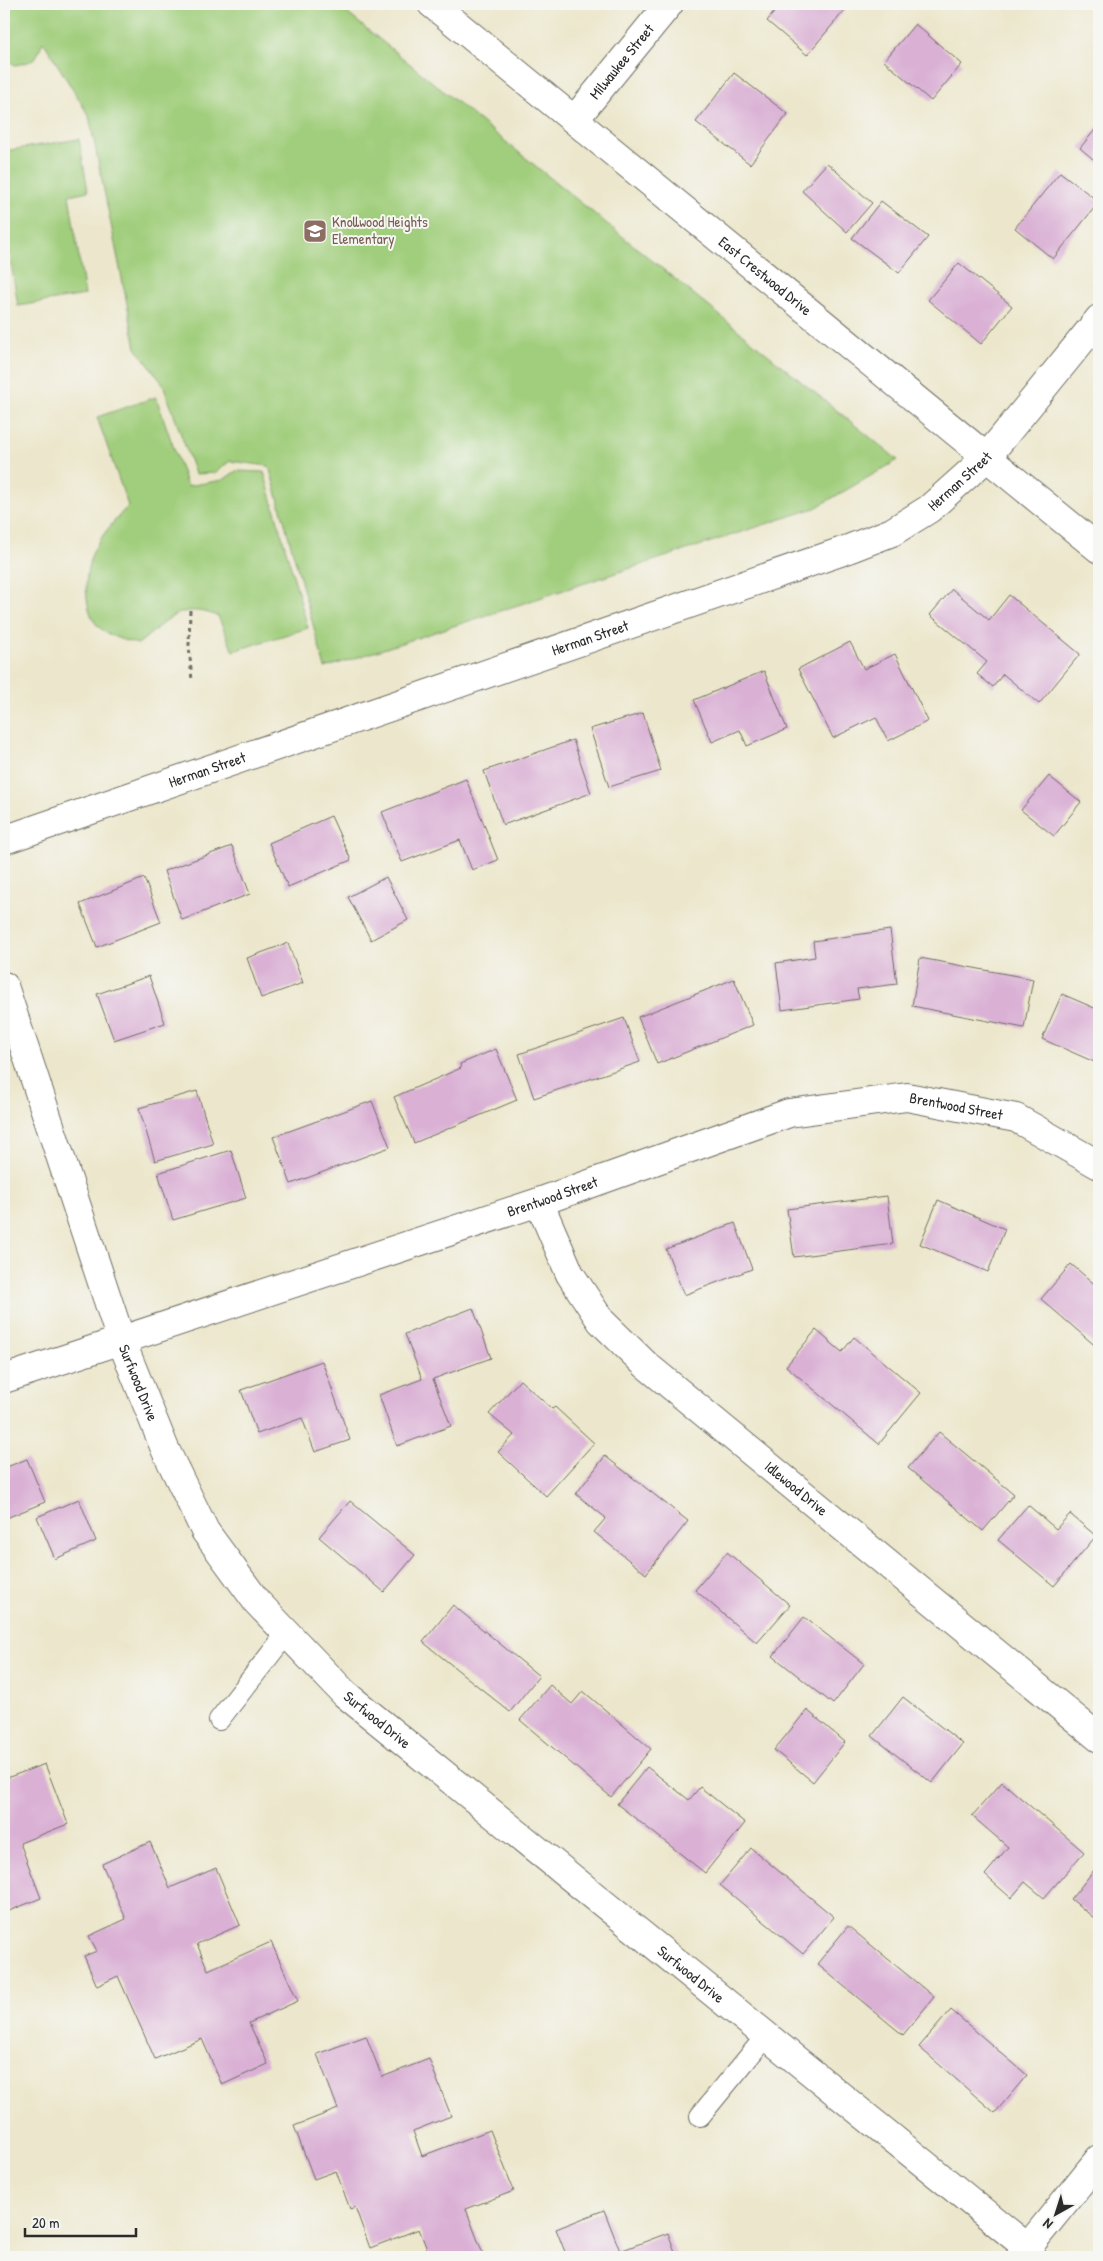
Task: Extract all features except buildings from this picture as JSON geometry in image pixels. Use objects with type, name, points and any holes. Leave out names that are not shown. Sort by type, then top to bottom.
[{"type":"street","name":"East Crestwood Drive","points":[[432,4],[1099,549]]},
{"type":"street","name":"Milwaukee Street","points":[[575,119],[669,4]]},
{"type":"street","name":"Herman Street","points":[[4,840],[843,552],[884,536],[929,509],[986,458],[1099,319]]},
{"type":"street","name":"Surfwood Drive","points":[[4,986],[121,1340],[165,1449],[205,1531],[257,1602],[345,1694],[766,2036],[1024,2253]]},
{"type":"street","name":"Brentwood Street","points":[[4,1379],[539,1202],[789,1112],[907,1097],[1016,1118],[1099,1165]]},
{"type":"street","name":"Idlewood Drive","points":[[539,1202],[570,1274],[601,1321],[646,1365],[1099,1738]]},
{"type":"street","points":[[1024,2253],[1099,2159]]},
{"type":"lane","points":[[219,1720],[287,1633]]},
{"type":"lane","points":[[700,2116],[766,2036]]},
{"type":"path","points":[[190,610],[189,645],[192,681]]},
{"type":"green space","name":"Knollwood Heights Elementary","points":[[4,4],[336,4],[898,460],[815,508],[325,668],[269,466],[230,461],[215,473],[195,474],[163,384],[136,348],[89,116],[43,41],[37,56],[31,61],[15,65],[4,58]]},
{"type":"green space","points":[[79,139],[88,191],[69,195],[85,295],[18,306],[4,218],[4,151]]},
{"type":"green space","points":[[156,397],[187,486],[223,480],[236,471],[264,472],[308,628],[233,651],[218,616],[204,612],[183,612],[174,616],[138,644],[111,635],[97,625],[89,608],[86,587],[91,556],[110,526],[128,506],[97,417]]},
{"type":"place","name":"Knollwood Heights Elementary","points":[[315,231]]}]
